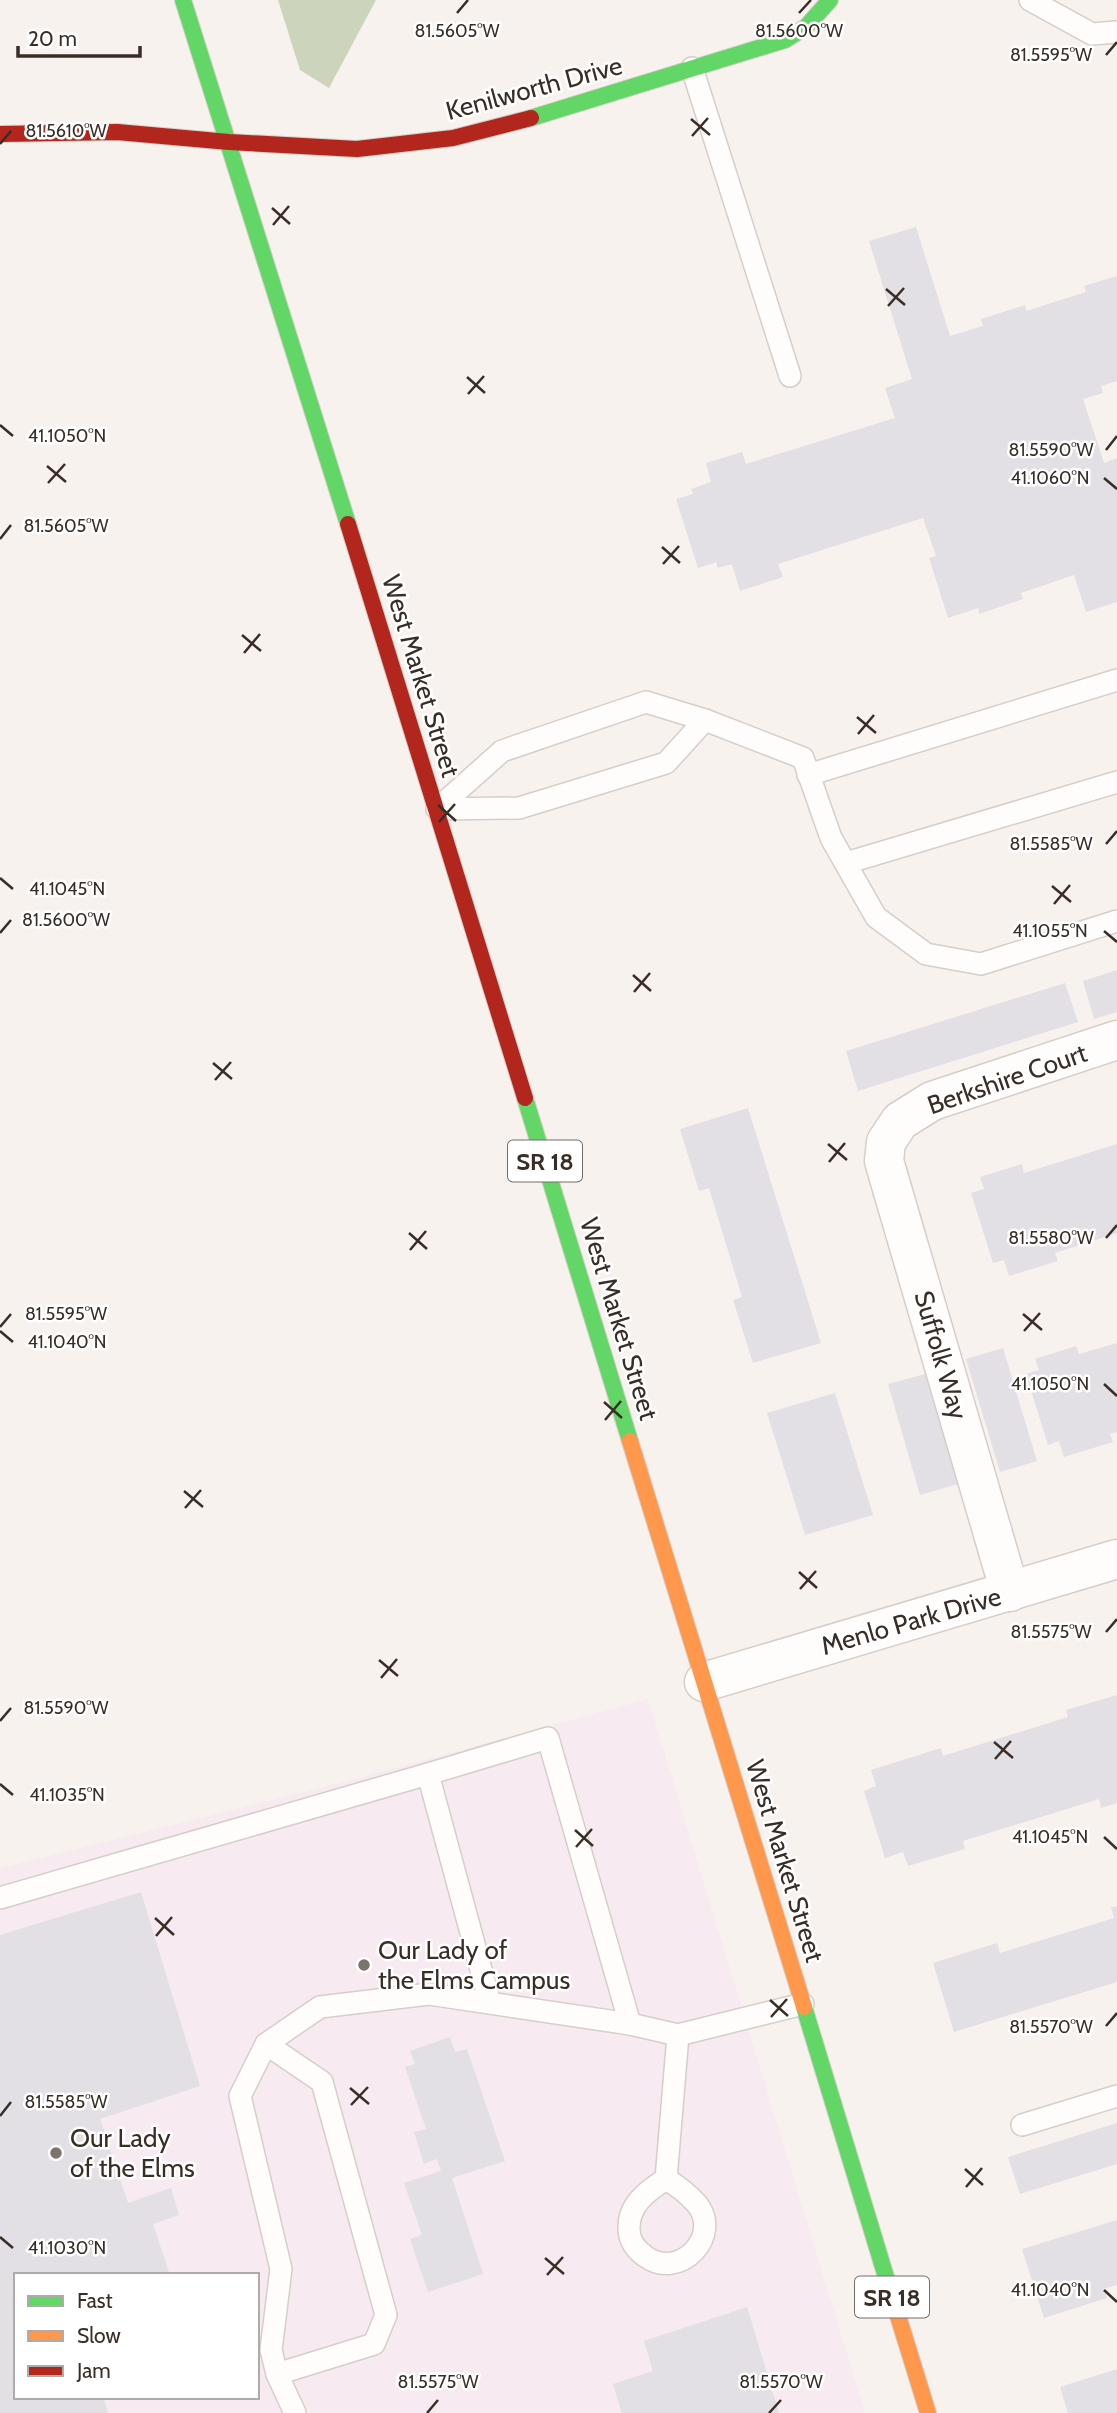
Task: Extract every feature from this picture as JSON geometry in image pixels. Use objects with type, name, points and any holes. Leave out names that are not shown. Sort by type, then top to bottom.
[{"type":"main road","name":"West Market Street","points":[[183,0],[437,809],[928,2413]]},
{"type":"main road","name":"Kenilworth Drive","points":[[0,134],[117,132],[357,149],[453,138],[536,117],[785,40],[798,34],[830,0]]},
{"type":"street","name":"Berkshire Court","points":[[900,1121],[932,1101],[1117,1041]]},
{"type":"street","name":"Suffolk Way","points":[[900,1121],[886,1142],[884,1161],[1010,1592]]},
{"type":"street","name":"Menlo Park Drive","points":[[704,1682],[1117,1559]]},
{"type":"lane","points":[[1030,0],[1092,34],[1117,32]]},
{"type":"lane","points":[[692,68],[790,376]]},
{"type":"lane","points":[[808,775],[1117,680]]},
{"type":"lane","points":[[437,809],[502,751],[646,702],[705,720],[803,758],[831,838],[876,917],[926,954],[981,964],[1117,921]]},
{"type":"lane","points":[[437,809],[519,808],[666,763],[705,720]]},
{"type":"lane","points":[[846,863],[1117,782]]},
{"type":"lane","points":[[0,1898],[548,1738],[630,2024]]},
{"type":"lane","points":[[428,1773],[490,2003]]},
{"type":"lane","points":[[295,2413],[277,2374],[271,2350],[281,2269],[240,2096],[266,2044],[320,2007],[429,1994],[630,2024],[678,2035],[803,2004]]},
{"type":"lane","points":[[666,2179],[678,2035]]},
{"type":"lane","points":[[266,2044],[322,2082],[386,2315],[374,2344],[277,2374]]},
{"type":"lane","points":[[1022,2125],[1117,2096]]},
{"type":"shaded area","name":"Our Lady of the Elms Campus","points":[[648,1699],[865,2413],[0,2413],[0,1868],[344,1782]]},
{"type":"green space","points":[[278,0],[376,0],[329,88],[300,70]]},
{"type":"building","points":[[916,227],[950,336],[983,326],[981,319],[1025,305],[1026,311],[1086,292],[1084,286],[1117,276],[1117,381],[1101,386],[1103,393],[1083,399],[1104,463],[1117,458],[1117,602],[1086,612],[1074,575],[1021,593],[1023,599],[979,614],[978,608],[948,618],[929,558],[936,556],[923,518],[778,564],[783,577],[740,591],[732,564],[718,568],[716,562],[698,568],[676,499],[693,494],[691,489],[711,482],[706,463],[742,452],[746,464],[895,418],[885,388],[912,379],[869,241]]},
{"type":"building","points":[[1117,970],[1117,1012],[1094,1019],[1083,981]]},
{"type":"building","points":[[1065,983],[1078,1022],[858,1091],[846,1051]]},
{"type":"building","points":[[748,1108],[821,1343],[753,1363],[733,1300],[742,1297],[709,1188],[699,1191],[680,1129]]},
{"type":"building","points":[[1117,1144],[1117,1233],[1055,1253],[1058,1261],[1009,1276],[1004,1260],[993,1263],[971,1193],[984,1189],[980,1177],[1022,1164],[1024,1173]]},
{"type":"building","points":[[1117,1343],[1117,1432],[1110,1434],[1113,1442],[1064,1457],[1059,1441],[1048,1445],[1026,1374],[1039,1370],[1035,1359],[1076,1346],[1079,1354]]},
{"type":"building","points":[[1003,1348],[1037,1461],[1000,1472],[966,1359]]},
{"type":"building","points":[[925,1374],[958,1484],[920,1495],[888,1384]]},
{"type":"building","points":[[835,1393],[873,1515],[805,1535],[767,1413]]},
{"type":"building","points":[[1117,1695],[1117,1803],[1101,1808],[1099,1799],[963,1841],[965,1849],[908,1866],[903,1852],[885,1858],[864,1791],[876,1786],[871,1770],[941,1748],[943,1756],[1068,1717],[1066,1710]]},
{"type":"building","name":"Our Lady of the Elms","points":[[141,1892],[200,2086],[100,2119],[128,2203],[171,2188],[179,2215],[153,2224],[169,2273],[14,2273],[14,2399],[104,2399],[108,2413],[0,2413],[0,1935]]},
{"type":"building","points":[[1117,1906],[1117,1982],[954,2032],[933,1963],[997,1943],[1000,1953],[1114,1918],[1111,1908]]},
{"type":"building","points":[[450,2037],[455,2052],[467,2049],[505,2161],[452,2178],[483,2274],[428,2292],[410,2239],[422,2235],[404,2183],[441,2171],[437,2159],[424,2164],[414,2132],[426,2129],[405,2067],[415,2064],[410,2051]]},
{"type":"building","points":[[1117,2123],[1117,2164],[1020,2194],[1008,2157]]},
{"type":"building","points":[[1117,2220],[1117,2285],[1103,2289],[1107,2298],[1044,2318],[1022,2249]]},
{"type":"building","points":[[747,2307],[779,2413],[622,2413],[613,2384],[653,2371],[644,2341]]},
{"type":"building","points":[[1117,2369],[1117,2413],[1068,2413],[1060,2387]]},
{"type":"traffic: fast","points":[[183,0],[348,524]]},
{"type":"traffic: fast","points":[[531,118],[785,40],[806,27],[830,0]]},
{"type":"traffic: fast","points":[[525,1098],[630,1441]]},
{"type":"traffic: fast","points":[[804,2007],[890,2290]]},
{"type":"traffic: slow","points":[[630,1441],[804,2007]]},
{"type":"traffic: slow","points":[[890,2290],[928,2413]]},
{"type":"traffic: jam","points":[[0,134],[117,132],[357,149],[453,138],[531,118]]},
{"type":"traffic: jam","points":[[348,524],[525,1098]]},
{"type":"place","name":"Our Lady of the Elms Campus","points":[[364,1965]]},
{"type":"place","name":"Our Lady of the Elms","points":[[56,2153]]}]
